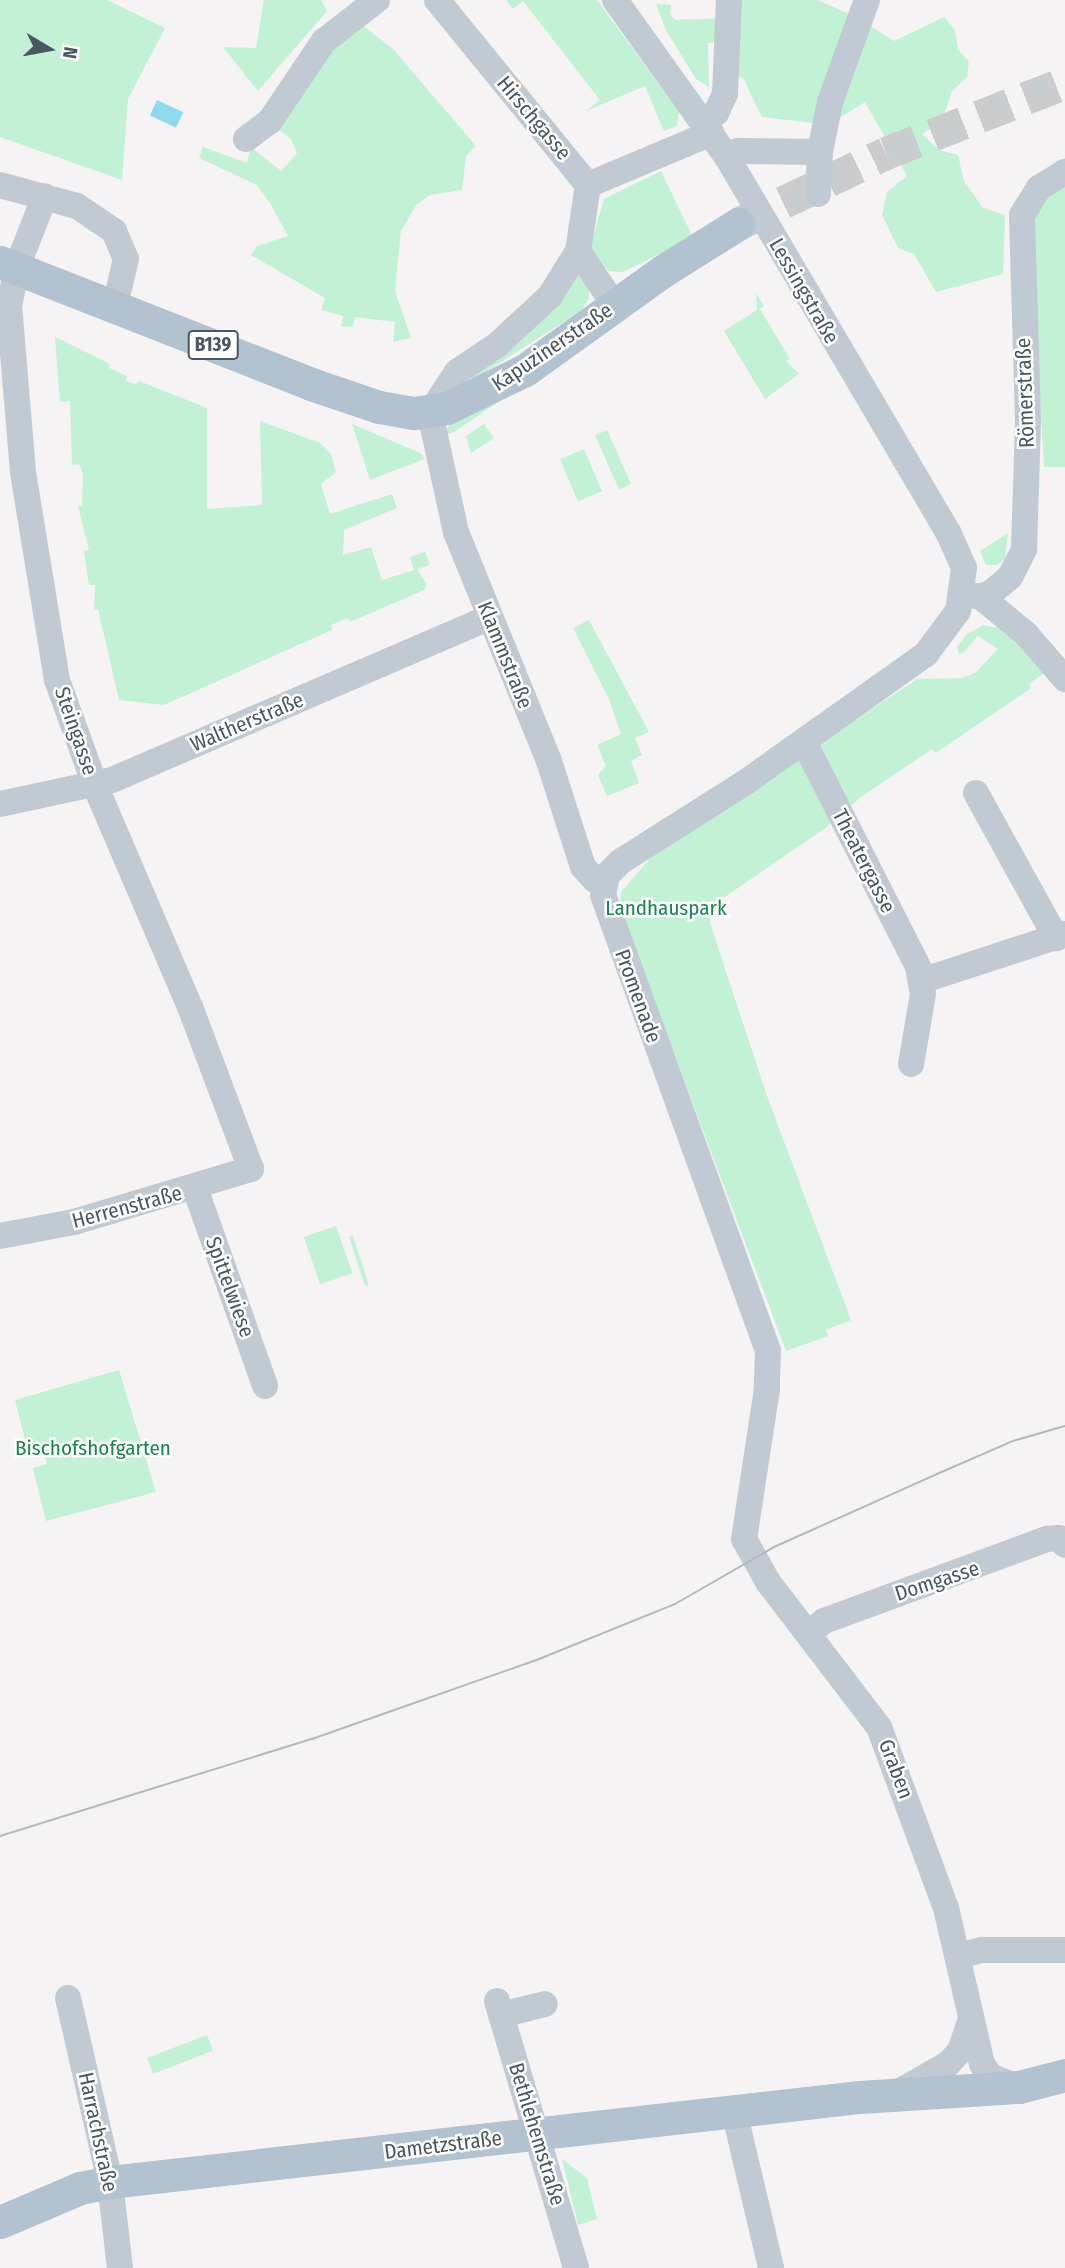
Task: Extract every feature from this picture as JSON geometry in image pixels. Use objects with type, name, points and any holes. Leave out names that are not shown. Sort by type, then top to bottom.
[{"type":"main road","name":"Kapuzinerstraße","points":[[8,265],[342,395],[405,413],[430,413],[481,394],[525,370],[738,224]]},
{"type":"main road","points":[[893,2094],[1018,2087],[1065,2076]]},
{"type":"main road","name":"Dametzstraße","points":[[0,2222],[80,2188],[110,2182],[893,2094]]},
{"type":"street","points":[[246,139],[270,121],[324,41],[377,0]]},
{"type":"street","name":"Hirschgasse","points":[[438,0],[588,185]]},
{"type":"street","name":"Lessingstraße","points":[[615,0],[727,157],[955,545],[972,596]]},
{"type":"street","points":[[430,413],[457,372],[497,345],[550,296],[578,251],[588,185],[708,127],[725,93],[729,0]]},
{"type":"street","points":[[818,194],[820,152],[839,69],[867,0]]},
{"type":"street","points":[[727,157],[738,150],[820,152]]},
{"type":"street","name":"Römerstraße","points":[[972,596],[1010,577],[1024,549],[1028,419],[1022,215],[1039,188],[1065,173]]},
{"type":"street","points":[[0,186],[45,196],[89,212],[120,238],[125,267],[115,305]]},
{"type":"street","points":[[8,265],[45,196]]},
{"type":"street","points":[[578,251],[615,306]]},
{"type":"street","name":"Steingasse","points":[[8,265],[23,471],[57,680],[95,785],[193,1014],[251,1169]]},
{"type":"street","name":"Klammstraße","points":[[430,413],[456,532],[488,618],[549,761],[583,867],[595,880],[605,883]]},
{"type":"street","points":[[605,883],[620,862],[804,742],[926,654],[972,596],[1026,634],[1065,679]]},
{"type":"street","name":"Waltherstraße","points":[[0,804],[95,785],[488,618]]},
{"type":"street","name":"Theatergasse","points":[[804,742],[922,981]]},
{"type":"street","points":[[911,1064],[922,981],[1060,936],[976,793]]},
{"type":"street","name":"Promenade","points":[[605,883],[604,906],[768,1351],[767,1389],[743,1526],[751,1556]]},
{"type":"street","name":"Herrenstraße","points":[[0,1236],[74,1222],[195,1188],[251,1169]]},
{"type":"street","name":"Spittelwiese","points":[[195,1188],[265,1386]]},
{"type":"street","name":"Domgasse","points":[[809,1633],[824,1621],[1046,1539],[1059,1538],[1065,1545]]},
{"type":"street","name":"Graben","points":[[751,1556],[884,1736],[959,1956],[982,2064],[990,2076],[1018,2087]]},
{"type":"street","points":[[959,1956],[982,1950],[1065,1950]]},
{"type":"street","name":"Harrachstraße","points":[[68,1998],[110,2182],[120,2268]]},
{"type":"street","name":"Bethlehemstraße","points":[[545,2004],[499,2008],[576,2268]]},
{"type":"street","name":"Graben","points":[[893,2094],[948,2064],[960,2051],[971,2017]]},
{"type":"street","points":[[734,2111],[771,2268]]},
{"type":"green space","points":[[0,0],[107,0],[165,28],[128,99],[122,180],[0,137]]},
{"type":"green space","points":[[264,0],[321,0],[327,11],[258,91],[223,47],[256,48]]},
{"type":"green space","points":[[506,0],[597,0],[679,112],[677,126],[664,131],[645,86],[586,111],[600,100],[523,1],[513,9]]},
{"type":"green space","points":[[735,0],[818,0],[854,16],[821,124],[762,117],[743,78],[733,76]]},
{"type":"green space","points":[[656,4],[671,5],[670,14],[675,20],[724,18],[724,43],[708,43],[709,87],[696,79],[666,30]]},
{"type":"green space","points":[[944,17],[955,30],[958,49],[969,62],[967,77],[952,91],[942,121],[922,134],[939,150],[958,155],[964,181],[983,208],[1005,215],[1003,274],[936,292],[914,254],[898,248],[882,215],[887,192],[907,176],[865,102],[830,124],[862,21],[894,41]]},
{"type":"green space","points":[[361,24],[394,50],[476,146],[466,156],[462,190],[430,195],[417,204],[401,231],[395,291],[411,338],[393,342],[395,322],[355,317],[353,327],[341,326],[343,316],[321,310],[325,298],[251,255],[257,246],[288,236],[257,185],[199,158],[203,147],[247,163],[251,147],[281,171],[297,153],[291,139],[272,125],[330,53]]},
{"type":"green space","points":[[661,171],[693,238],[623,272],[609,271],[592,255],[590,232],[594,233],[604,199]]},
{"type":"green space","points":[[1065,180],[1065,467],[1044,467],[1030,221],[1052,185]]},
{"type":"green space","points":[[577,271],[588,284],[589,298],[582,310],[473,380],[471,373]]},
{"type":"green space","points":[[756,293],[764,306],[760,309],[790,359],[786,361],[799,374],[765,399],[724,331],[757,310]]},
{"type":"green space","points":[[55,337],[110,364],[109,368],[127,376],[126,381],[136,384],[139,381],[207,408],[207,509],[262,505],[260,421],[320,443],[331,454],[336,472],[321,484],[330,514],[392,494],[397,508],[344,530],[343,555],[371,547],[382,580],[414,570],[410,557],[425,552],[430,565],[417,569],[427,585],[424,590],[350,622],[348,618],[331,625],[332,630],[164,705],[119,700],[98,609],[94,610],[95,585],[89,585],[84,551],[89,550],[78,506],[82,506],[83,475],[79,464],[72,465],[70,401],[60,402]]},
{"type":"green space","points":[[497,403],[454,432],[443,436],[452,420]]},
{"type":"green space","points":[[352,424],[420,453],[425,459],[370,480]]},
{"type":"green space","points":[[484,424],[494,438],[471,453],[466,436]]},
{"type":"green space","points":[[607,430],[631,484],[619,489],[595,435]]},
{"type":"green space","points":[[584,449],[602,491],[578,502],[560,459]]},
{"type":"green space","points":[[1008,533],[1005,559],[997,565],[986,565],[980,551]]},
{"type":"green space","points":[[589,620],[649,732],[635,738],[642,755],[631,761],[639,783],[607,796],[598,775],[606,766],[597,745],[621,734],[609,699],[573,628]]},
{"type":"green space","name":"Landhauspark","points":[[984,625],[1003,629],[1046,672],[1029,684],[1031,688],[936,753],[932,749],[861,797],[824,829],[716,903],[712,912],[710,923],[767,1096],[851,1320],[826,1330],[828,1336],[786,1351],[619,907],[621,892],[653,855],[917,679],[963,678],[976,672],[998,649],[978,636],[963,653],[959,654],[957,647],[967,634]]},
{"type":"green space","points":[[336,1226],[352,1273],[320,1284],[304,1237]]},
{"type":"green space","points":[[353,1236],[369,1285],[365,1286],[349,1237]]},
{"type":"green space","name":"Bischofshofgarten","points":[[119,1370],[156,1492],[46,1521],[33,1468],[47,1464],[43,1452],[29,1455],[15,1400]]},
{"type":"green space","points":[[207,2035],[213,2051],[153,2074],[147,2058]]},
{"type":"green space","points":[[562,2159],[587,2178],[597,2219],[578,2225]]},
{"type":"water","points":[[157,100],[183,112],[176,128],[150,115]]},
{"type":"tunnel","points":[[738,224],[886,153],[1065,83]]},
{"type":"tram line","points":[[0,1836],[312,1739],[539,1659],[675,1604],[774,1547],[937,1474],[1013,1441],[1065,1426]]}]
